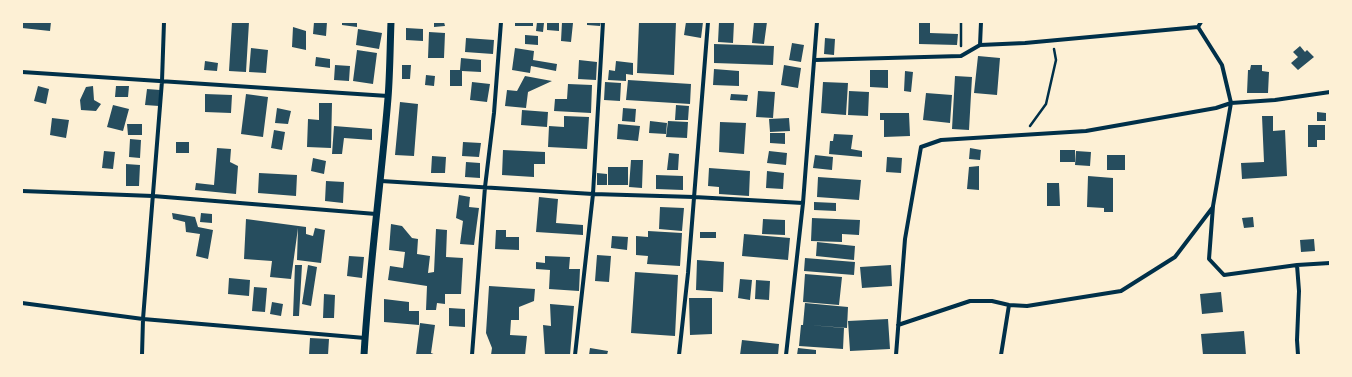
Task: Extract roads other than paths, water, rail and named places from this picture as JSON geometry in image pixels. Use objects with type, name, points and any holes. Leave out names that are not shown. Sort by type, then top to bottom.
[{"type":"street","points":[[142,355],[143,319],[162,81],[164,22]]},
{"type":"street","points":[[364,355],[388,96],[391,22]]},
{"type":"street","points":[[472,355],[485,187],[494,113],[502,22]]},
{"type":"street","points":[[575,355],[594,194],[603,22]]},
{"type":"street","points":[[679,355],[688,273],[708,22]]},
{"type":"street","points":[[786,355],[802,203],[817,22]]},
{"type":"street","points":[[980,45],[981,22]]},
{"type":"street","points":[[1198,27],[1201,22]]},
{"type":"street","points":[[815,60],[961,56],[980,45],[1198,27]]},
{"type":"street","points":[[1198,27],[1222,66],[1231,103],[1213,206],[1209,259],[1224,275],[1297,264],[1330,263]]},
{"type":"street","points":[[22,72],[388,96]]},
{"type":"street","points":[[896,355],[905,239],[921,147],[941,140],[1086,131],[1216,108],[1231,103],[1276,100],[1330,92]]},
{"type":"street","points":[[380,181],[594,194],[694,197],[802,203]]},
{"type":"street","points":[[22,191],[153,196],[376,214]]},
{"type":"street","points":[[898,325],[970,301],[992,301],[1009,305],[1027,306],[1121,291],[1175,257],[1213,206]]},
{"type":"street","points":[[1297,264],[1299,291],[1297,340],[1298,355]]},
{"type":"street","points":[[22,303],[143,319],[365,338]]},
{"type":"street","points":[[1001,355],[1009,305]]}]
